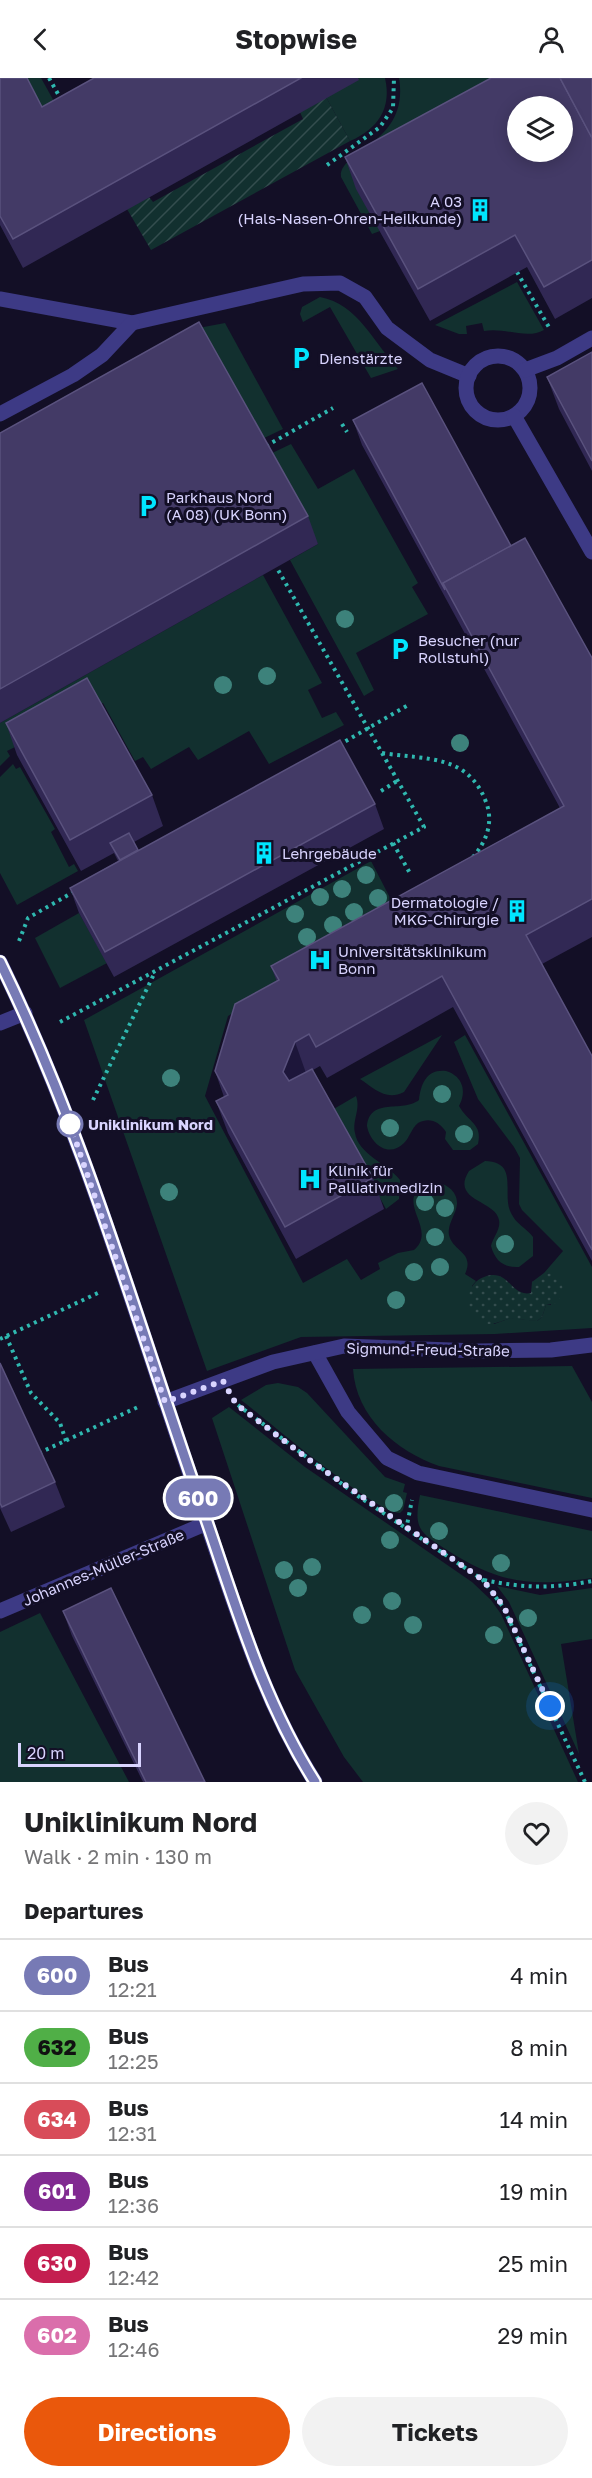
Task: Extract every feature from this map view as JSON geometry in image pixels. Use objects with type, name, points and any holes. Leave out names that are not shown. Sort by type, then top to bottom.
[{"type":"street","points":[[0,299],[132,323],[303,284],[340,283],[365,297],[387,328],[430,360],[469,376]]},
{"type":"street","points":[[0,414],[73,375],[102,355],[132,323]]},
{"type":"street","points":[[525,370],[557,358],[592,338]]},
{"type":"street","points":[[500,357],[510,358],[525,370],[530,391],[522,410],[514,416],[495,420],[478,412],[467,396],[469,376],[482,362],[500,357]]},
{"type":"street","points":[[514,416],[592,552]]},
{"type":"street","points":[[0,962],[36,1035],[71,1125],[207,1523],[235,1612],[272,1704],[315,1782]]},
{"type":"street","points":[[0,1023],[25,1013]]},
{"type":"street","name":"Sigmund-Freud-Straße","points":[[165,1402],[273,1362],[344,1346],[477,1351],[551,1350],[592,1345]]},
{"type":"street","points":[[315,1353],[348,1412],[387,1458],[418,1473],[592,1510]]},
{"type":"street","name":"Johannes-Müller-Straße","points":[[0,1611],[207,1523]]},
{"type":"path","points":[[49,78],[63,103]]},
{"type":"path","points":[[327,165],[380,128],[393,108],[394,78]]},
{"type":"path","points":[[518,272],[552,333]]},
{"type":"path","points":[[264,447],[333,408]]},
{"type":"path","points":[[342,424],[346,432]]},
{"type":"path","points":[[36,1035],[424,827],[277,568]]},
{"type":"path","points":[[338,746],[410,704]]},
{"type":"path","points":[[382,753],[456,765],[469,772],[478,782],[488,807],[487,836],[465,864]]},
{"type":"path","points":[[381,791],[397,781]]},
{"type":"path","points":[[393,843],[411,875]]},
{"type":"path","points":[[10,946],[21,940],[28,918],[79,889]]},
{"type":"path","points":[[91,1104],[155,971]]},
{"type":"path","points":[[0,1339],[101,1292]]},
{"type":"path","points":[[6,1336],[31,1394],[60,1423],[66,1441]]},
{"type":"path","points":[[223,1381],[236,1404],[406,1530],[483,1580],[504,1607],[585,1782]]},
{"type":"path","points":[[39,1453],[138,1407]]},
{"type":"path","points":[[406,1530],[410,1509]]},
{"type":"path","points":[[483,1580],[522,1588],[553,1588],[592,1581]]},
{"type":"green space","points":[[21,78],[41,78],[55,103],[39,111]]},
{"type":"green space","points":[[358,78],[385,78],[386,99],[381,116],[375,124],[350,141],[326,97]]},
{"type":"green space","points":[[399,78],[554,78],[522,96],[507,96],[507,104],[356,188],[380,231],[372,234],[341,177],[343,168],[350,159],[385,131],[394,118],[400,100]]},
{"type":"green space","points":[[326,97],[350,141],[151,250],[127,209],[149,197],[153,202],[303,119],[300,112]]},
{"type":"green space","points":[[517,282],[544,330],[530,334],[484,331],[482,323],[466,326],[467,334],[459,334],[435,325]]},
{"type":"green space","points":[[320,297],[333,301],[355,316],[398,369],[371,378],[330,307],[303,322],[300,314],[302,307]]},
{"type":"green space","points":[[225,323],[283,429],[260,440],[193,329]]},
{"type":"green space","points":[[291,444],[318,489],[354,469],[418,583],[412,587],[428,614],[356,653],[374,690],[364,696],[290,560],[318,544],[268,455]]},
{"type":"green space","points":[[263,575],[322,683],[308,690],[322,718],[336,712],[344,725],[269,764],[249,731],[198,760],[189,747],[151,769],[143,757],[135,761],[103,703],[7,751],[10,756],[0,766],[0,723]]},
{"type":"green space","points":[[13,764],[16,769],[20,767],[55,829],[51,832],[69,867],[74,864],[78,871],[17,905],[0,873],[0,777]]},
{"type":"green space","points":[[371,861],[401,919],[228,1016],[205,1096],[303,1283],[347,1259],[361,1280],[380,1269],[378,1263],[398,1253],[414,1250],[422,1234],[413,1202],[415,1194],[420,1187],[432,1182],[444,1185],[454,1192],[457,1204],[449,1227],[449,1235],[451,1241],[465,1256],[467,1267],[465,1274],[476,1281],[472,1286],[494,1324],[511,1318],[537,1321],[542,1317],[546,1305],[551,1305],[549,1273],[544,1273],[563,1251],[522,1210],[519,1204],[520,1158],[478,1099],[454,1042],[465,1035],[592,1267],[592,1328],[495,1334],[301,1337],[207,1371],[84,1020]]},
{"type":"green space","points":[[79,913],[107,963],[60,988],[35,938]]},
{"type":"green space","points":[[442,1035],[404,1092],[386,1094],[360,1079]]},
{"type":"green space","points":[[434,1072],[452,1073],[462,1085],[463,1095],[459,1106],[477,1127],[478,1144],[470,1150],[453,1150],[445,1139],[446,1132],[443,1128],[430,1120],[418,1123],[406,1141],[398,1148],[386,1149],[376,1143],[367,1126],[369,1117],[380,1108],[412,1104],[419,1100],[426,1078]]},
{"type":"green space","points":[[356,1096],[358,1105],[354,1128],[357,1140],[367,1153],[400,1180],[399,1199],[386,1209],[332,1110]]},
{"type":"green space","points":[[485,1161],[496,1163],[506,1173],[508,1205],[511,1213],[533,1237],[533,1256],[519,1267],[505,1265],[495,1256],[491,1246],[499,1227],[496,1213],[469,1194],[465,1188],[469,1171]]},
{"type":"green space","points":[[544,1273],[558,1278],[563,1292],[557,1303],[546,1305],[542,1317],[537,1321],[511,1319],[491,1324],[485,1323],[475,1317],[469,1308],[470,1291],[481,1278],[497,1275],[519,1292],[531,1293],[532,1282]]},
{"type":"green space","points":[[572,1366],[592,1402],[592,1498],[439,1466],[408,1451],[381,1430],[370,1417],[356,1386],[353,1369]]},
{"type":"green space","points":[[278,1383],[298,1387],[307,1393],[385,1477],[405,1484],[403,1492],[407,1493],[403,1510],[400,1513],[387,1509],[346,1483],[241,1400],[266,1385]]},
{"type":"green space","points":[[229,1407],[305,1467],[472,1582],[491,1600],[501,1614],[578,1782],[363,1782],[344,1757],[295,1670],[212,1418]]},
{"type":"green space","points":[[420,1495],[592,1531],[592,1578],[533,1582],[516,1580],[483,1570],[447,1550],[425,1534],[418,1523],[417,1516]]},
{"type":"green space","points":[[497,1586],[540,1595],[592,1588],[592,1639],[561,1644],[579,1754],[509,1602]]},
{"type":"green space","points":[[40,1613],[129,1782],[0,1782],[0,1632]]},
{"type":"building","points":[[0,78],[27,78],[42,107],[94,78],[301,78],[13,239],[0,216]]},
{"type":"building","name":"A 03 (Hals-Nasen-Ohren-Heilkunde)","points":[[491,78],[560,78],[570,96],[507,96],[507,162],[573,162],[573,102],[592,138],[592,260],[544,287],[515,235],[418,289],[345,157]]},
{"type":"building","points":[[560,78],[592,78],[592,138],[573,102],[573,96],[570,96]]},
{"type":"building","name":"Parkhaus Nord (A 08) (UK Bonn)","points":[[199,322],[308,516],[0,689],[0,433]]},
{"type":"building","points":[[592,352],[592,461],[547,377]]},
{"type":"building","points":[[422,383],[511,546],[443,583],[445,590],[353,420]]},
{"type":"building","name":"Dermatologie / MKG-Chirurgie","points":[[525,538],[592,658],[592,899],[526,935],[592,1056],[592,1250],[442,976],[316,1047],[309,1034],[295,1042],[283,1072],[289,1081],[312,1069],[373,1178],[285,1227],[216,1101],[228,1095],[215,1071],[235,1004],[279,980],[271,966],[564,806],[443,583]]},
{"type":"building","points":[[87,678],[152,795],[70,840],[6,723]]},
{"type":"building","name":"Lehrgebäude","points":[[340,740],[375,804],[105,952],[70,888]]},
{"type":"building","points":[[129,833],[138,850],[120,860],[110,843]]},
{"type":"building","points":[[0,1363],[55,1482],[2,1507],[0,1503]]},
{"type":"building","points":[[111,1588],[205,1782],[146,1782],[63,1611]]},
{"type":"bus line","name":"600","points":[[0,962],[36,1035],[71,1125],[207,1523],[235,1612],[272,1704],[296,1752],[315,1782]]},
{"type":"place","name":"A 03 (Hals-Nasen-Ohren-Heilkunde)","points":[[480,210]]},
{"type":"place","name":"Dienstärzte","points":[[301,358]]},
{"type":"place","name":"Parkhaus Nord (A 08) (UK Bonn)","points":[[148,506]]},
{"type":"place","name":"Besucher (nur Rollstuhl)","points":[[400,649]]},
{"type":"place","name":"Lehrgebäude","points":[[264,853]]},
{"type":"place","name":"Dermatologie / MKG-Chirurgie","points":[[517,911]]},
{"type":"place","name":"Universitätsklinikum Bonn","points":[[320,960]]},
{"type":"place","name":"Uniklinikum Nord","points":[[70,1124]]},
{"type":"place","name":"Klinik für Palliativmedizin","points":[[310,1179]]},
{"type":"route","points":[[70,1124],[165,1402],[223,1381],[236,1404],[358,1496],[483,1580],[504,1607],[550,1706]]}]
